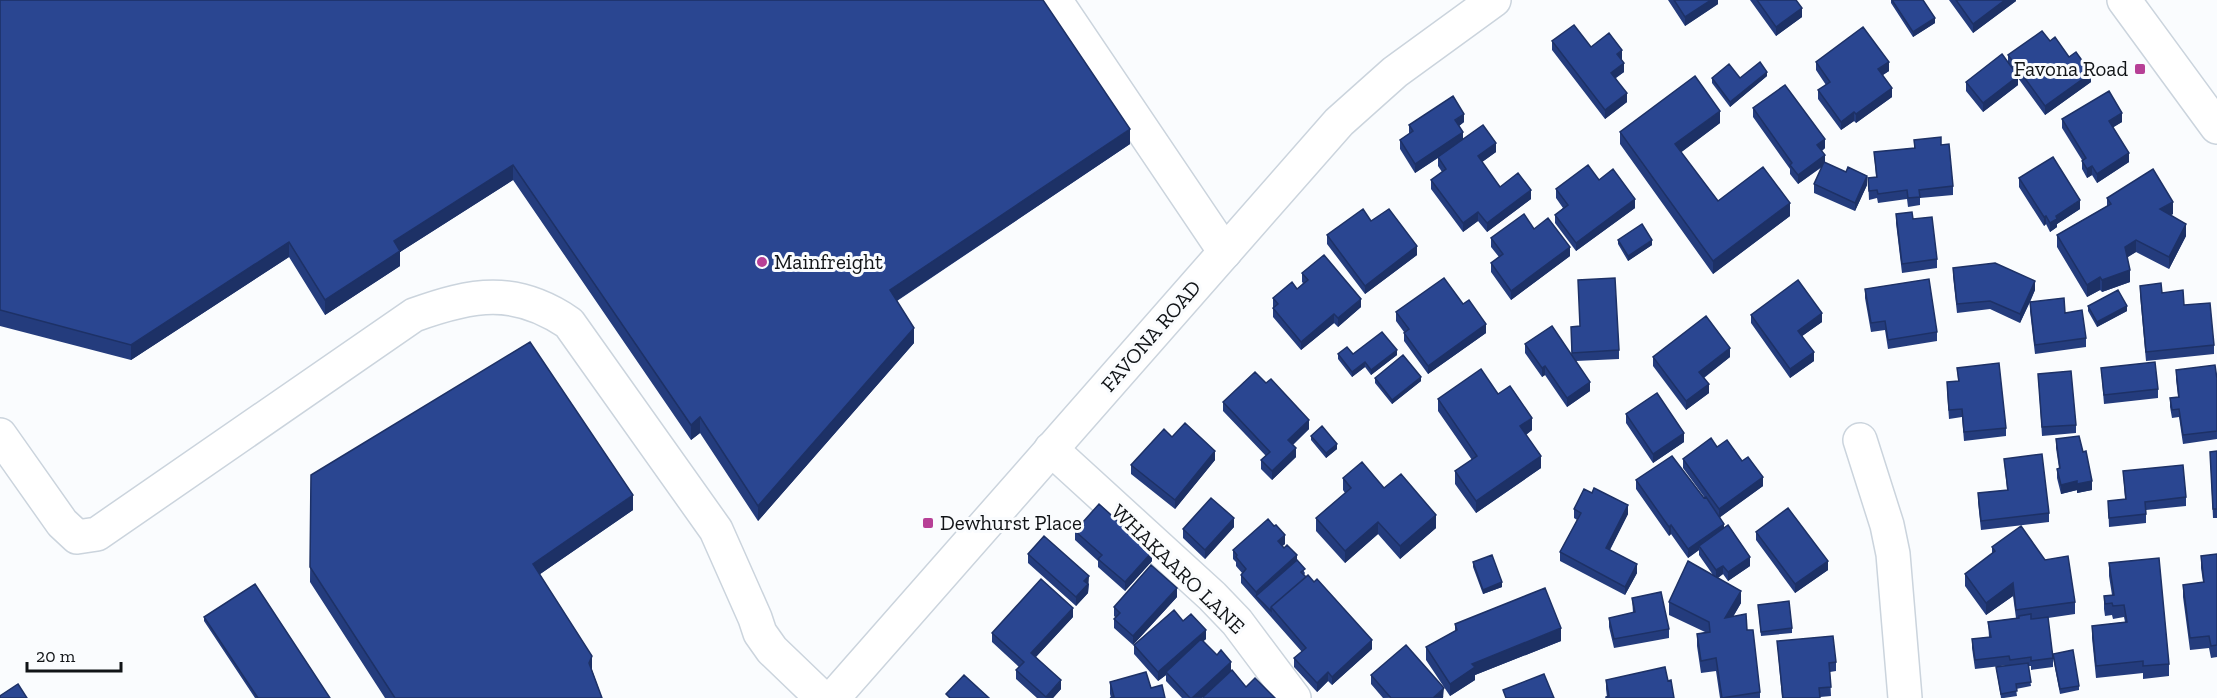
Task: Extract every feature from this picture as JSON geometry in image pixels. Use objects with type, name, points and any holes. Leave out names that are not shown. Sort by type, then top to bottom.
[{"type":"main road","points":[[1055,0],[1225,252]]},
{"type":"main road","name":"FAVONA ROAD","points":[[833,698],[1340,122],[1395,72],[1494,0]]},
{"type":"main road","points":[[2124,0],[2217,127]]},
{"type":"main road","points":[[0,435],[62,523],[77,537],[97,534],[414,315],[449,302],[494,297],[525,301],[549,310],[569,323],[716,530],[755,618],[759,633],[772,650],[822,698]]},
{"type":"main road","points":[[1860,440],[1887,525],[1893,554],[1905,698]]},
{"type":"main road","name":"WHAKAARO LANE","points":[[1051,450],[1212,596],[1237,622],[1294,698]]},
{"type":"building","name":"Mainfreight","points":[[0,0],[1043,0],[1130,129],[890,290],[914,328],[758,506],[700,417],[691,425],[513,165],[394,241],[400,251],[325,300],[289,242],[131,345],[0,310]]},
{"type":"building","points":[[1674,0],[1711,0],[1685,17]]},
{"type":"building","points":[[1757,0],[1796,0],[1802,8],[1776,27]]},
{"type":"building","points":[[1892,0],[1923,0],[1935,18],[1913,32]]},
{"type":"building","points":[[1956,0],[2005,0],[1973,24]]},
{"type":"building","points":[[1574,25],[1591,47],[1609,33],[1622,50],[1617,54],[1624,63],[1611,73],[1627,93],[1605,110],[1552,41]]},
{"type":"building","points":[[1863,27],[1889,62],[1878,69],[1892,88],[1841,122],[1818,90],[1830,82],[1816,62]]},
{"type":"building","points":[[2042,31],[2050,41],[2055,37],[2069,57],[2076,52],[2091,73],[2045,106],[2008,55]]},
{"type":"building","points":[[2002,54],[2018,76],[1983,103],[1966,82]]},
{"type":"building","points":[[1760,62],[1767,72],[1730,102],[1712,78],[1729,64],[1740,78]]},
{"type":"building","points":[[1695,76],[1720,111],[1675,144],[1718,201],[1763,167],[1790,203],[1713,261],[1620,132]]},
{"type":"building","points":[[1785,85],[1825,139],[1817,145],[1825,155],[1798,175],[1753,108]]},
{"type":"building","points":[[2109,91],[2122,113],[2109,121],[2129,153],[2097,174],[2092,166],[2087,169],[2082,161],[2086,158],[2062,119]]},
{"type":"building","points":[[1453,96],[1464,114],[1455,120],[1463,132],[1415,164],[1400,140],[1413,131],[1409,125]]},
{"type":"building","points":[[1483,125],[1496,143],[1478,156],[1500,187],[1518,173],[1531,190],[1487,223],[1478,212],[1463,223],[1431,180],[1446,169],[1438,157]]},
{"type":"building","points":[[1941,137],[1941,145],[1949,144],[1953,186],[1919,190],[1920,197],[1908,198],[1907,190],[1878,194],[1877,190],[1869,191],[1868,178],[1877,177],[1874,152],[1915,148],[1914,140]]},
{"type":"building","points":[[2053,157],[2080,200],[2056,216],[2057,219],[2050,223],[2019,178]]},
{"type":"building","points":[[1824,162],[1846,172],[1848,167],[1867,176],[1855,203],[1814,184]]},
{"type":"building","points":[[1588,165],[1599,180],[1613,169],[1635,199],[1576,243],[1555,215],[1568,205],[1556,189]]},
{"type":"building","points":[[2153,169],[2173,202],[2160,209],[2186,224],[2169,257],[2136,240],[2125,247],[2130,270],[2102,280],[2100,277],[2087,285],[2057,235],[2111,204],[2107,198]]},
{"type":"building","points":[[1363,209],[1371,221],[1389,209],[1417,246],[1365,286],[1327,235]]},
{"type":"building","points":[[1912,212],[1913,219],[1932,217],[1937,259],[1902,264],[1896,214]]},
{"type":"building","points":[[1524,214],[1534,229],[1548,218],[1570,247],[1511,291],[1491,263],[1503,254],[1491,238]]},
{"type":"building","points":[[1642,224],[1652,240],[1628,256],[1618,240]]},
{"type":"building","points":[[1324,255],[1361,299],[1338,318],[1334,314],[1301,342],[1273,308],[1278,304],[1273,298],[1292,282],[1297,289],[1308,280],[1302,273]]},
{"type":"building","points":[[1995,263],[2035,281],[2020,314],[1990,301],[1957,304],[1953,268]]},
{"type":"building","points":[[1444,278],[1463,304],[1469,300],[1486,324],[1428,366],[1404,333],[1409,329],[1396,312]]},
{"type":"building","points":[[1615,278],[1619,350],[1572,353],[1571,327],[1580,326],[1578,280]]},
{"type":"building","points":[[1929,279],[1937,332],[1888,340],[1885,321],[1871,323],[1865,289]]},
{"type":"building","points":[[1798,280],[1822,313],[1798,331],[1814,352],[1790,369],[1751,315]]},
{"type":"building","points":[[2161,283],[2162,293],[2183,290],[2184,305],[2210,303],[2214,345],[2146,352],[2140,286]]},
{"type":"building","points":[[2118,290],[2127,306],[2097,322],[2088,306]]},
{"type":"building","points":[[2064,298],[2065,313],[2082,310],[2086,338],[2035,345],[2030,302]]},
{"type":"building","points":[[1706,316],[1730,348],[1699,372],[1709,384],[1686,401],[1653,357]]},
{"type":"building","points":[[1552,326],[1590,382],[1567,398],[1545,366],[1542,368],[1525,344]]},
{"type":"building","points":[[1382,332],[1397,350],[1371,370],[1365,362],[1352,372],[1338,354],[1347,347],[1353,354]]},
{"type":"building","points":[[530,342],[633,495],[533,564],[592,656],[589,663],[602,698],[395,698],[310,567],[311,475]]},
{"type":"building","points":[[1403,355],[1421,377],[1392,400],[1375,378]]},
{"type":"building","points":[[2155,362],[2158,389],[2104,395],[2101,368]]},
{"type":"building","points":[[1999,363],[2006,428],[1964,432],[1962,409],[1949,410],[1947,382],[1959,381],[1957,368]]},
{"type":"building","points":[[2215,365],[2217,431],[2183,435],[2179,409],[2172,410],[2170,398],[2179,397],[2176,370]]},
{"type":"building","points":[[1481,369],[1498,394],[1510,386],[1532,418],[1520,426],[1541,456],[1476,501],[1455,471],[1477,456],[1438,399]]},
{"type":"building","points":[[2071,371],[2076,425],[2042,427],[2038,374]]},
{"type":"building","points":[[1255,372],[1266,383],[1271,379],[1309,420],[1288,440],[1296,448],[1272,471],[1261,460],[1270,452],[1223,402]]},
{"type":"building","points":[[1657,393],[1684,433],[1653,454],[1626,414]]},
{"type":"building","points":[[1185,423],[1215,451],[1175,500],[1131,465],[1164,429],[1172,437]]},
{"type":"building","points":[[1322,426],[1337,444],[1326,453],[1311,436]]},
{"type":"building","points":[[2079,436],[2083,452],[2086,451],[2092,481],[2077,484],[2077,481],[2061,485],[2057,469],[2060,468],[2056,439]]},
{"type":"building","points":[[1711,438],[1717,447],[1727,440],[1742,461],[1748,457],[1763,477],[1719,509],[1683,459]]},
{"type":"building","points":[[2217,451],[2217,509],[2213,509],[2210,452]]},
{"type":"building","points":[[2042,454],[2049,513],[1981,521],[1978,493],[2008,490],[2004,459]]},
{"type":"building","points":[[1672,456],[1704,498],[1706,497],[1724,524],[1688,549],[1671,525],[1669,527],[1636,480]]},
{"type":"building","points":[[1362,462],[1384,488],[1401,474],[1436,515],[1400,546],[1378,522],[1345,551],[1316,518],[1351,488],[1343,478]]},
{"type":"building","points":[[2183,465],[2186,497],[2145,502],[2146,514],[2109,518],[2108,501],[2126,499],[2123,471]]},
{"type":"building","points":[[1594,488],[1628,505],[1606,548],[1637,564],[1625,587],[1560,552],[1581,513],[1574,509],[1584,489],[1592,493]]},
{"type":"building","points":[[1211,498],[1234,518],[1205,550],[1183,529]]},
{"type":"building","points":[[1099,504],[1152,552],[1125,582],[1098,559],[1102,555],[1075,531]]},
{"type":"building","points":[[1788,508],[1828,561],[1795,584],[1756,532]]},
{"type":"building","points":[[1268,519],[1285,535],[1278,541],[1284,548],[1287,545],[1297,555],[1256,592],[1241,575],[1246,569],[1233,550]]},
{"type":"building","points":[[1728,525],[1750,557],[1728,572],[1723,566],[1716,570],[1699,546]]},
{"type":"building","points":[[2021,526],[2045,560],[2068,556],[2075,602],[2016,610],[2013,583],[1986,603],[1965,574],[1995,551],[1992,547]]},
{"type":"building","points":[[1044,536],[1089,576],[1084,581],[1088,584],[1076,597],[1028,554]]},
{"type":"building","points":[[2217,554],[2217,645],[2211,646],[2209,636],[2190,638],[2183,585],[2204,582],[2201,556]]},
{"type":"building","points":[[1492,555],[1502,582],[1483,590],[1473,562]]},
{"type":"building","points":[[2159,558],[2169,664],[2143,666],[2143,661],[2096,666],[2092,626],[2127,622],[2124,605],[2105,604],[2104,596],[2114,595],[2109,563]]},
{"type":"building","points":[[1297,560],[1305,569],[1301,572],[1306,577],[1271,607],[1271,611],[1256,596]]},
{"type":"building","points":[[1688,561],[1741,591],[1725,618],[1746,614],[1747,630],[1753,630],[1760,692],[1722,698],[1716,658],[1701,661],[1697,634],[1710,632],[1709,622],[1669,602]]},
{"type":"building","points":[[1151,565],[1177,588],[1133,636],[1114,619],[1120,613],[1114,607]]},
{"type":"building","points":[[1308,575],[1314,582],[1317,579],[1372,640],[1332,677],[1328,672],[1317,683],[1294,658],[1306,648],[1271,607]]},
{"type":"building","points":[[1041,579],[1073,608],[1031,653],[1061,680],[1046,697],[1016,670],[1024,662],[992,633]]},
{"type":"building","points":[[255,584],[330,698],[258,698],[204,617]]},
{"type":"building","points":[[1545,588],[1561,628],[1472,664],[1475,667],[1450,684],[1426,647],[1457,630],[1455,624]]},
{"type":"building","points":[[1661,592],[1669,629],[1614,639],[1609,618],[1635,612],[1632,598]]},
{"type":"building","points":[[1789,601],[1792,628],[1761,632],[1758,605]]},
{"type":"building","points":[[1174,610],[1183,621],[1191,614],[1206,630],[1158,672],[1134,645]]},
{"type":"building","points":[[2031,614],[2031,619],[2048,617],[2053,658],[2031,661],[2031,657],[2010,660],[2009,656],[1975,660],[1972,639],[1991,637],[1988,622]]},
{"type":"building","points":[[1833,636],[1836,662],[1829,663],[1831,687],[1819,688],[1820,698],[1783,698],[1777,641]]},
{"type":"building","points":[[1201,639],[1217,655],[1221,650],[1231,662],[1190,698],[1166,672]]},
{"type":"building","points":[[1406,645],[1444,688],[1433,698],[1391,698],[1371,675]]},
{"type":"building","points":[[2073,650],[2079,686],[2060,689],[2053,654]]},
{"type":"building","points":[[2028,663],[2031,682],[2016,684],[2017,691],[2001,694],[1996,667]]},
{"type":"building","points":[[1665,667],[1668,681],[1671,680],[1674,698],[1606,698],[1609,696],[1606,680]]},
{"type":"building","points":[[1232,670],[1246,687],[1255,678],[1275,698],[1203,697]]},
{"type":"building","points":[[1146,672],[1151,688],[1162,685],[1165,698],[1110,698],[1114,697],[1110,682]]},
{"type":"building","points":[[1544,674],[1554,698],[1506,698],[1503,690]]},
{"type":"building","points":[[964,675],[989,698],[950,698],[946,694]]},
{"type":"building","points":[[18,684],[27,698],[0,698],[0,696]]},
{"type":"place","name":"Favona Road","points":[[2140,69]]},
{"type":"place","name":"Mainfreight","points":[[762,262]]},
{"type":"place","name":"Dewhurst Place","points":[[928,523]]}]
